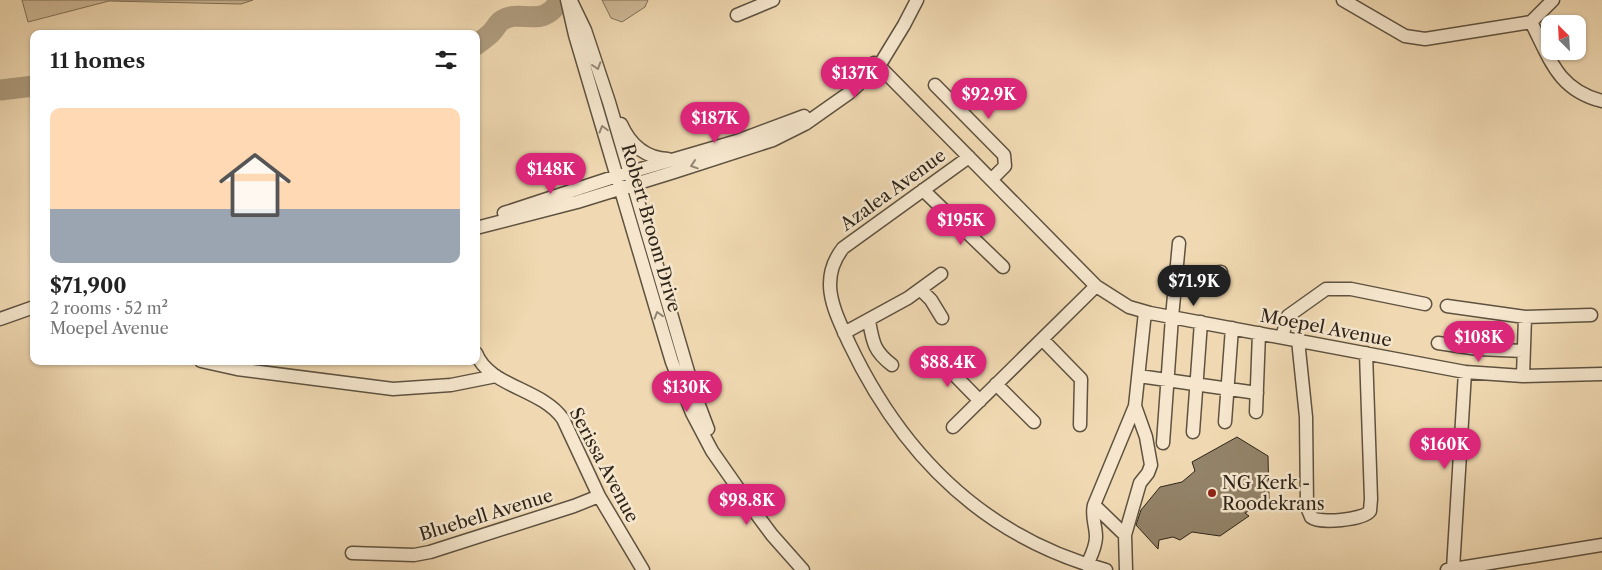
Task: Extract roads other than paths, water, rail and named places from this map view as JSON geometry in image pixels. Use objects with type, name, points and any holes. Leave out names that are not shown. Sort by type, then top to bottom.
[{"type":"street","name":"Robert Broom Drive","points":[[569,0],[585,30],[608,102],[624,181]]},
{"type":"street","name":"Robert Broom Drive","points":[[569,0],[575,35],[694,392],[719,459],[762,523],[803,570]]},
{"type":"street","points":[[737,15],[773,0]]},
{"type":"street","points":[[480,221],[786,134],[828,110],[880,61],[916,0]]},
{"type":"street","points":[[1344,0],[1405,36],[1425,40],[1531,22],[1552,0]]},
{"type":"street","points":[[1531,22],[1559,75],[1568,85],[1586,97],[1602,101]]},
{"type":"street","points":[[480,227],[624,181],[674,159],[737,140],[805,116],[830,101],[880,61]]},
{"type":"street","name":"Moepel Avenue","points":[[880,61],[969,157],[1096,286],[1115,300],[1145,312],[1464,372],[1523,376],[1602,374]]},
{"type":"street","points":[[935,85],[1004,155],[1005,166],[992,179]]},
{"type":"street","points":[[608,102],[626,136],[635,146],[654,156],[674,159]]},
{"type":"street","name":"Azalea Avenue","points":[[969,157],[853,238],[836,257],[829,277],[832,302],[844,333],[864,374],[889,415],[915,449],[941,476],[968,500],[1008,528],[1033,542],[1087,565],[1106,570]]},
{"type":"street","points":[[923,190],[1003,267]]},
{"type":"street","points":[[1163,443],[1179,244]]},
{"type":"street","points":[[1176,278],[1221,272]]},
{"type":"street","points":[[844,333],[869,321],[921,290],[941,274]]},
{"type":"street","points":[[953,427],[1096,286]]},
{"type":"street","points":[[1282,337],[1288,316],[1326,290],[1352,289],[1425,304]]},
{"type":"street","points":[[921,290],[931,300],[942,318]]},
{"type":"street","points":[[1447,306],[1525,317],[1591,315]]},
{"type":"street","points":[[0,319],[30,308]]},
{"type":"street","points":[[1087,565],[1096,543],[1092,513],[1094,504],[1135,406],[1145,312]]},
{"type":"street","points":[[1523,376],[1525,317]]},
{"type":"street","points":[[869,321],[875,348],[880,356],[892,365]]},
{"type":"street","points":[[1193,432],[1201,322]]},
{"type":"street","points":[[1225,422],[1232,328]]},
{"type":"street","points":[[1256,412],[1259,333]]},
{"type":"street","points":[[1042,339],[1080,379],[1080,425]]},
{"type":"street","points":[[1298,340],[1306,417],[1307,506],[1311,517],[1318,521],[1363,517],[1370,511],[1366,353]]},
{"type":"street","points":[[1438,343],[1478,349],[1523,351]]},
{"type":"street","points":[[936,356],[980,400]]},
{"type":"street","name":"Serissa Avenue","points":[[480,359],[486,369],[496,376],[541,398],[558,411],[564,419],[599,496],[643,570]]},
{"type":"street","points":[[222,365],[392,388],[451,385],[496,376]]},
{"type":"street","points":[[1464,372],[1450,570],[1602,545]]},
{"type":"street","points":[[1139,376],[1257,393]]},
{"type":"street","points":[[996,384],[1034,422]]},
{"type":"street","points":[[1126,570],[1125,535],[1140,483],[1148,473],[1151,465],[1146,437],[1135,406]]},
{"type":"street","name":"Bluebell Avenue","points":[[352,553],[414,555],[430,552],[574,506],[599,496]]},
{"type":"street","points":[[1094,504],[1125,535]]},
{"type":"waterway","points":[[480,42],[501,21],[516,16],[539,17],[553,9],[560,0]]},
{"type":"waterway","points":[[0,90],[30,86]]},
{"type":"place","name":"NG Kerk - Roodekrans","points":[[1212,493]]}]
